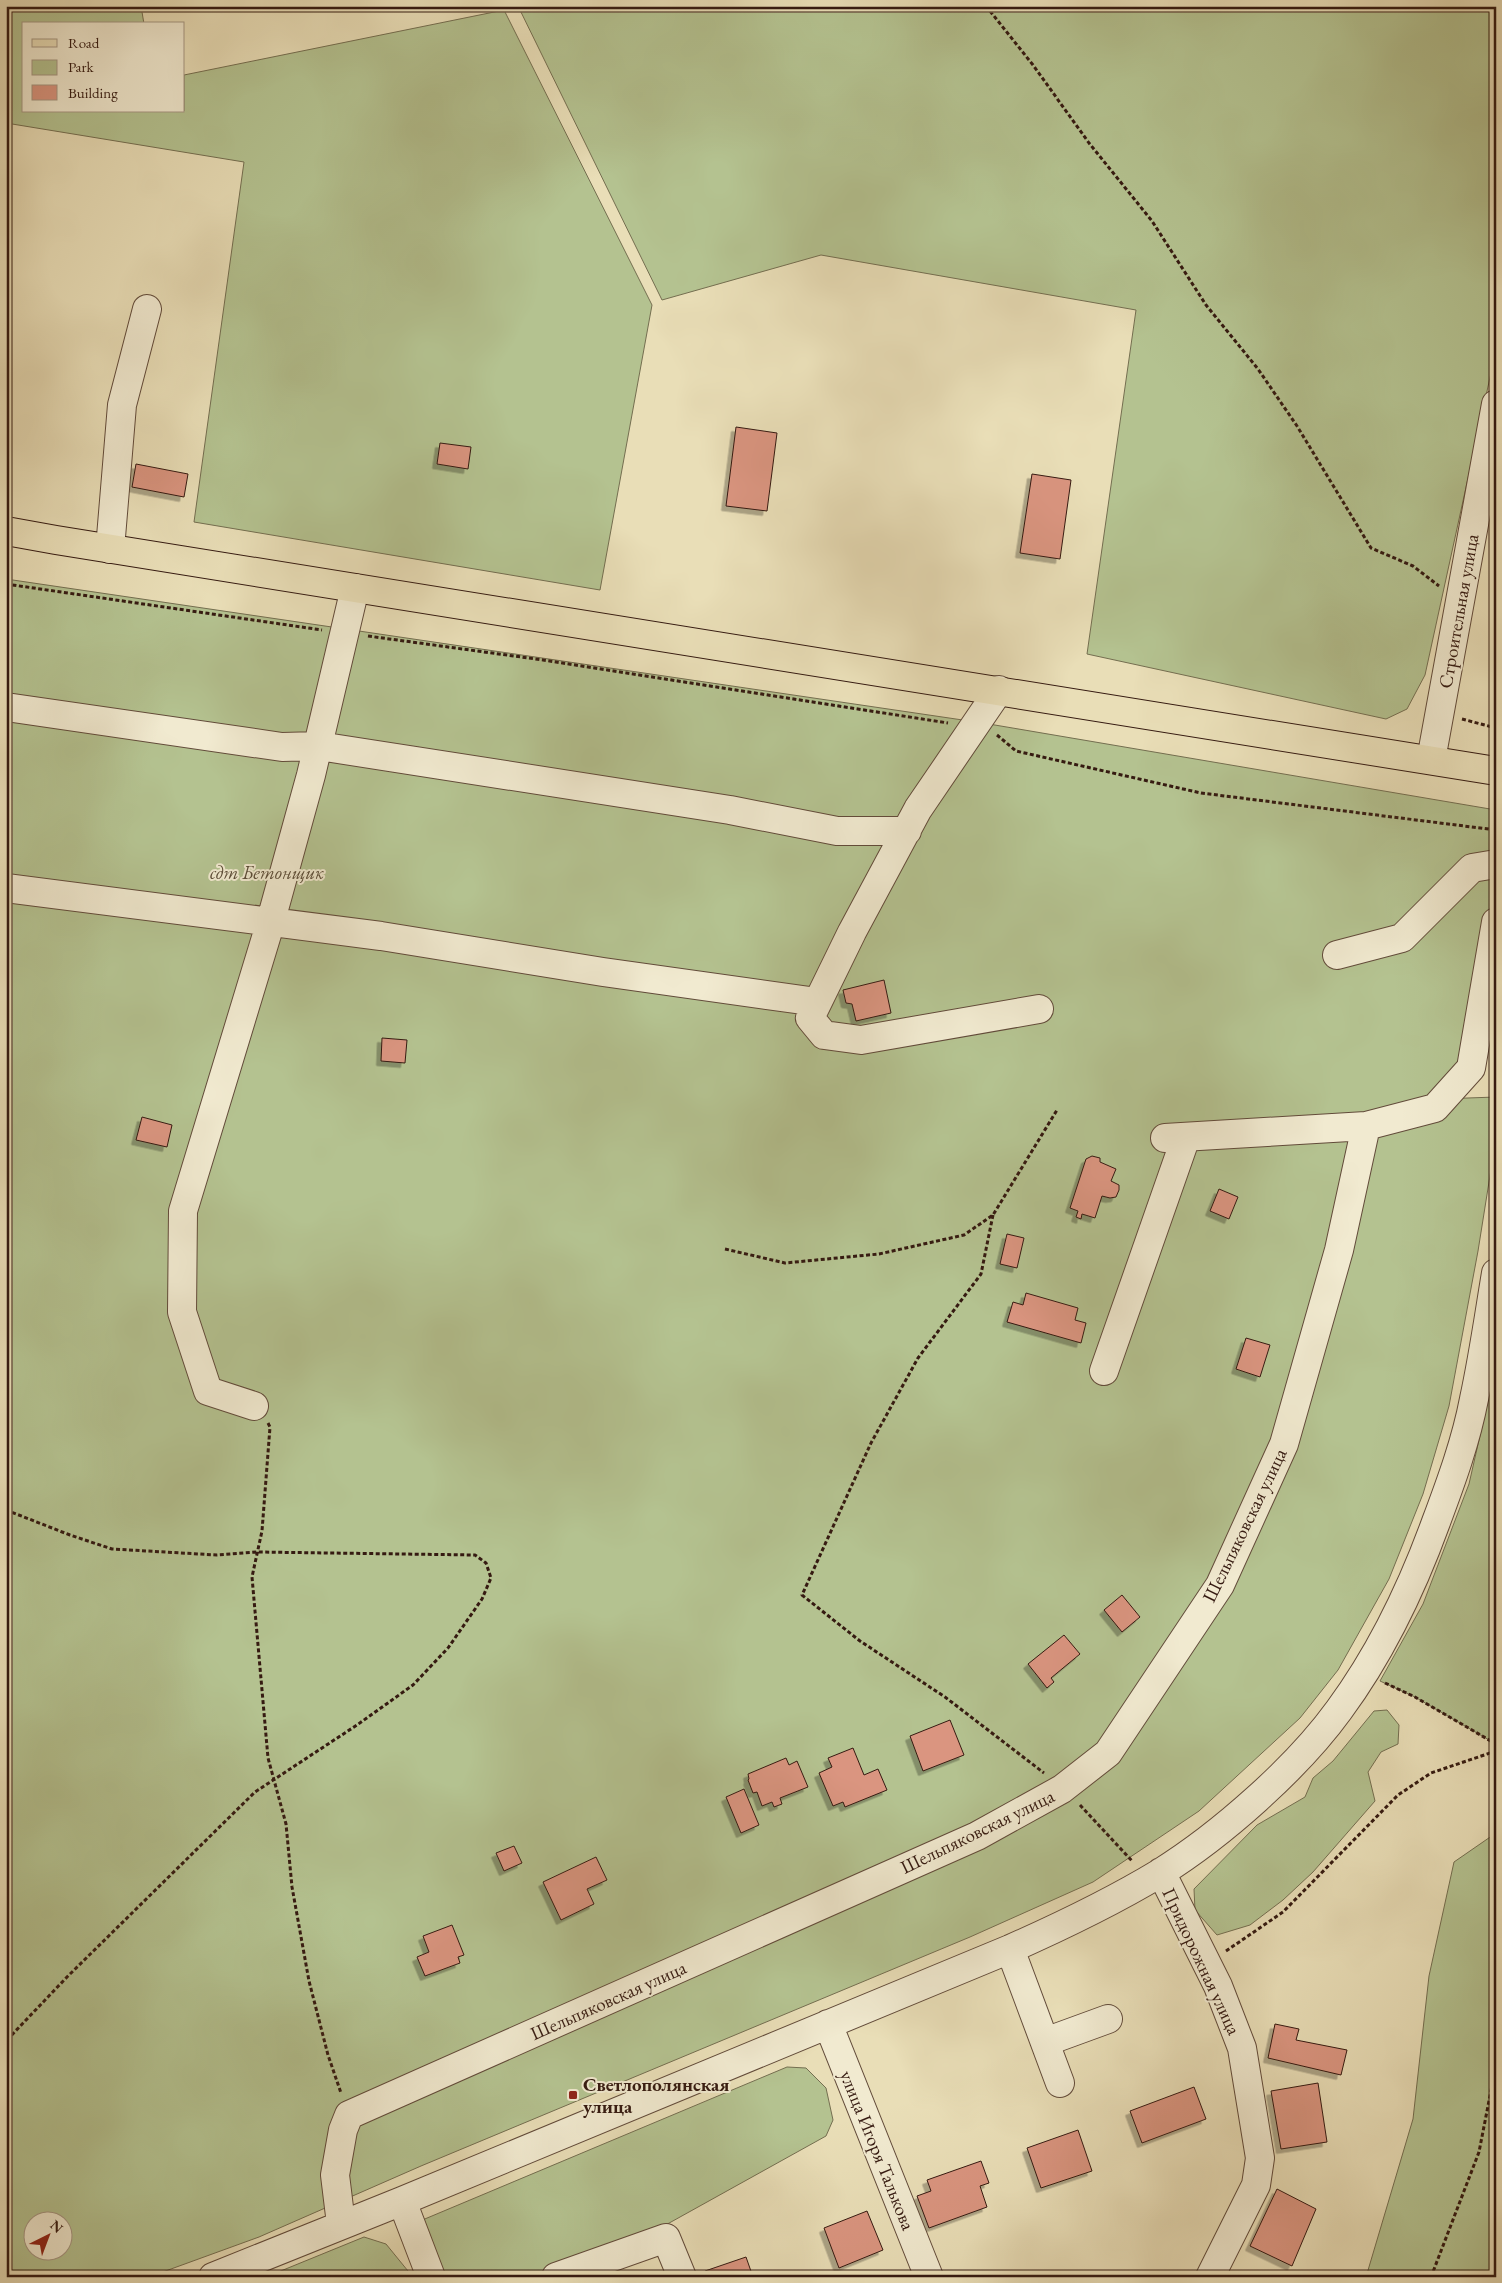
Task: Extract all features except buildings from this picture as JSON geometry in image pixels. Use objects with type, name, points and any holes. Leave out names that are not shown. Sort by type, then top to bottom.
[{"type":"main road","points":[[6,531],[1496,771]]},
{"type":"street","points":[[110,549],[122,405],[147,309]]},
{"type":"street","name":"Строительная улица","points":[[1431,760],[1496,404]]},
{"type":"street","points":[[254,1406],[208,1391],[182,1312],[183,1211],[270,923],[319,746],[355,588]]},
{"type":"street","points":[[998,690],[918,809],[810,1018],[824,1036],[861,1040],[1039,1008]]},
{"type":"street","points":[[6,707],[282,747],[319,746],[730,810],[837,831],[906,831]]},
{"type":"street","points":[[1337,955],[1402,938],[1472,868],[1496,864]]},
{"type":"street","points":[[6,888],[381,936],[603,972],[817,1002]]},
{"type":"street","points":[[1104,1371],[1176,1138],[1366,1126],[1435,1108],[1471,1068],[1496,922]]},
{"type":"street","name":"Шельпяковская улица","points":[[349,2115],[976,1836],[1062,1789],[1108,1753],[1220,1585],[1284,1444],[1339,1250],[1366,1126]]},
{"type":"street","points":[[214,2277],[1010,1949],[1078,1918],[1153,1877],[1205,1842],[1267,1789],[1305,1750],[1338,1712],[1390,1631],[1425,1552],[1453,1476],[1474,1401],[1496,1273]]},
{"type":"street","name":"Придорожная улица","points":[[1153,1877],[1207,1964],[1218,1986],[1242,2048],[1260,2158],[1256,2185],[1210,2277]]},
{"type":"street","points":[[1010,1949],[1060,2082]]},
{"type":"street","points":[[1045,2042],[1108,2019]]},
{"type":"street","name":"улица Игоря Талькова","points":[[828,2024],[929,2277]]},
{"type":"street","points":[[341,2224],[335,2175],[343,2130],[349,2115]]},
{"type":"street","points":[[402,2201],[432,2277]]},
{"type":"street","points":[[556,2277],[666,2238],[682,2277]]},
{"type":"path","points":[[986,6],[1089,142],[1152,221],[1206,305],[1258,369],[1297,426],[1372,548],[1413,566],[1453,597],[1459,608]]},
{"type":"path","points":[[6,584],[543,660],[972,727],[990,730],[1016,751],[1200,793],[1496,830]]},
{"type":"path","points":[[1440,713],[1496,728]]},
{"type":"path","points":[[1056,1110],[993,1215],[981,1274],[913,1367],[871,1443],[802,1595],[860,1640],[952,1702],[1025,1757],[1062,1789],[1153,1877]]},
{"type":"path","points":[[725,1249],[785,1263],[879,1254],[964,1235],[993,1215]]},
{"type":"path","points":[[254,1406],[264,1414],[270,1427],[262,1531],[252,1577],[268,1758],[286,1824],[292,1887],[309,1981],[328,2055],[349,2115]]},
{"type":"path","points":[[6,1510],[112,1549],[217,1555],[257,1552],[476,1555],[486,1563],[491,1578],[482,1599],[448,1648],[413,1685],[357,1725],[255,1792],[67,1977],[6,2041]]},
{"type":"path","points":[[1364,1673],[1415,1697],[1496,1744]]},
{"type":"path","points":[[1207,1964],[1283,1912],[1398,1794],[1431,1773],[1496,1751]]},
{"type":"path","points":[[1432,2277],[1479,2152],[1496,2065]]},
{"type":"green space","points":[[6,6],[141,6],[144,22],[22,22],[22,112],[185,112],[185,75],[504,10],[652,305],[600,590],[194,522],[244,162],[6,123]]},
{"type":"green space","points":[[518,6],[1496,6],[1496,350],[1425,675],[1407,709],[1386,719],[1087,654],[1136,310],[821,255],[662,300]]},
{"type":"green space","name":"сдт Бетонщик","points":[[6,579],[983,723],[1496,810],[1496,869],[1471,1045],[1439,1099],[1496,1097],[1496,1138],[1478,1251],[1449,1406],[1423,1494],[1389,1579],[1338,1670],[1300,1718],[1199,1811],[1093,1882],[970,1937],[421,2166],[259,2237],[149,2277],[6,2277]]},
{"type":"green space","points":[[1496,1365],[1496,1744],[1415,1697],[1380,1681],[1423,1604],[1469,1484]]},
{"type":"green space","points":[[1387,1710],[1399,1725],[1398,1744],[1381,1752],[1368,1772],[1375,1801],[1313,1872],[1283,1900],[1250,1925],[1217,1935],[1195,1910],[1194,1889],[1257,1825],[1305,1797],[1313,1778],[1333,1761],[1374,1711]]},
{"type":"green space","points":[[1496,1833],[1496,2252],[1488,2277],[1366,2277],[1413,2119],[1429,1976],[1454,1862]]},
{"type":"green space","points":[[787,2067],[806,2068],[826,2088],[833,2120],[826,2136],[662,2227],[528,2277],[441,2277],[420,2221]]},
{"type":"green space","points":[[364,2237],[386,2244],[408,2271],[410,2277],[266,2277]]},
{"type":"place","name":"Светлополянская улица","points":[[573,2095]]}]
